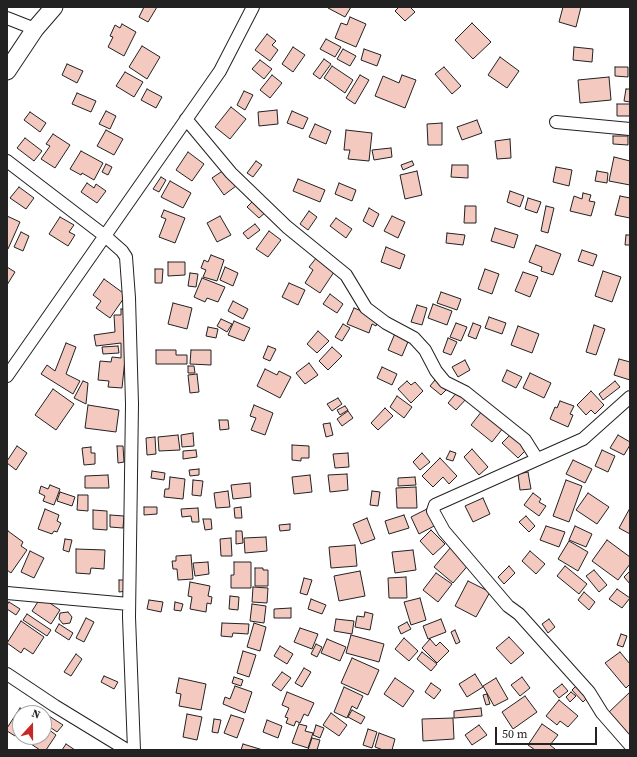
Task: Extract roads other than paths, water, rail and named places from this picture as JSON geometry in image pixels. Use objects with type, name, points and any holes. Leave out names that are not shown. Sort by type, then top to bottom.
[{"type":"street","points":[[7,71],[35,29],[54,7]]},
{"type":"street","points":[[7,376],[220,71],[253,7]]},
{"type":"street","points":[[7,18],[35,29]]},
{"type":"street","points":[[186,119],[231,174],[286,227],[346,275],[366,308],[386,323],[414,338],[425,350],[436,371],[445,382],[465,392],[525,440],[537,459]]},
{"type":"street","points":[[556,122],[630,129]]},
{"type":"street","points":[[7,160],[105,236],[122,251],[126,257],[129,298],[132,404],[129,604],[134,750]]},
{"type":"street","points":[[630,397],[583,439],[435,505],[433,512],[444,531],[508,606],[519,614],[589,692],[602,713],[630,745]]},
{"type":"street","points":[[7,593],[129,604]]},
{"type":"street","points":[[7,674],[55,706],[127,750]]}]
